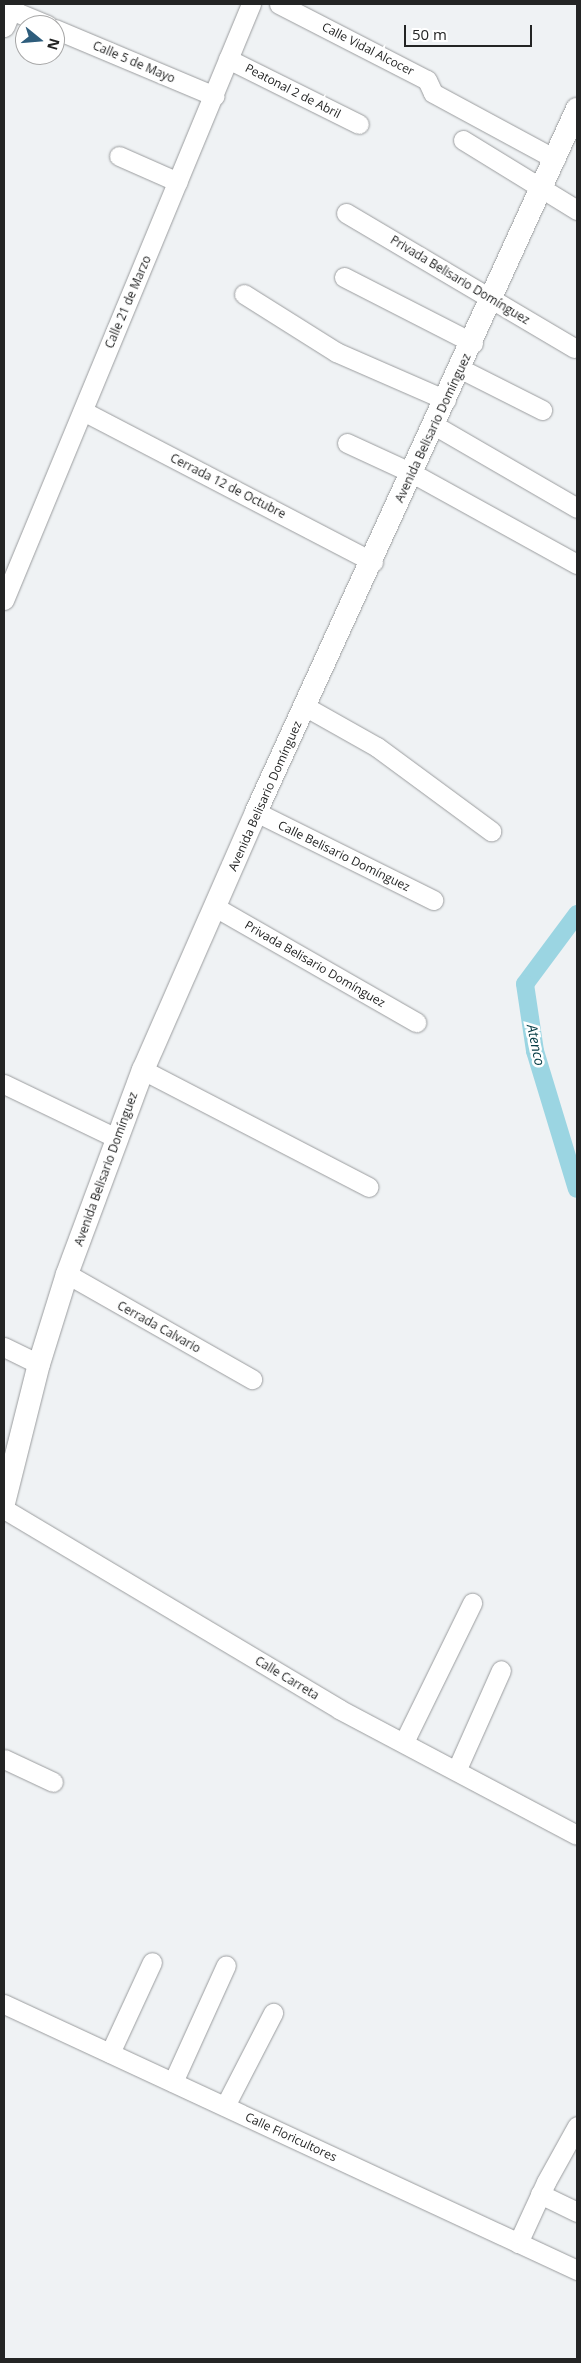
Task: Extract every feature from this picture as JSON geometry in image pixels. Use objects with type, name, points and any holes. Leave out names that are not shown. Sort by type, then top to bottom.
[{"type":"main road","name":"Avenida Belisario Domínguez","points":[[4,1503],[39,1364],[67,1274],[116,1138],[143,1070],[256,812],[373,562],[555,159],[572,138],[577,109]]},
{"type":"street","name":"Calle 21 de Marzo","points":[[4,600],[251,4]]},
{"type":"street","name":"Calle Vidal Alcocer","points":[[279,4],[427,80],[433,93],[555,159]]},
{"type":"street","name":"Calle 5 de Mayo","points":[[65,32],[214,96]]},
{"type":"street","name":"Peatonal 2 de Abril","points":[[228,59],[359,124]]},
{"type":"street","points":[[463,140],[541,191],[577,210]]},
{"type":"street","points":[[119,156],[178,182]]},
{"type":"street","name":"Privada Belisario Domínguez","points":[[346,212],[574,348]]},
{"type":"street","points":[[344,277],[473,343]]},
{"type":"street","points":[[244,294],[336,352],[446,400]]},
{"type":"street","points":[[461,369],[542,410]]},
{"type":"street","name":"Cerrada 12 de Octubre","points":[[83,411],[373,562]]},
{"type":"street","points":[[434,425],[577,508]]},
{"type":"street","points":[[347,443],[412,473],[577,564]]},
{"type":"street","points":[[306,706],[377,746],[491,832]]},
{"type":"street","name":"Calle Belisario Domínguez","points":[[256,812],[433,900]]},
{"type":"street","name":"Privada Belisario Domínguez","points":[[215,907],[416,1022]]},
{"type":"street","points":[[143,1070],[369,1188]]},
{"type":"street","points":[[4,1084],[116,1138]]},
{"type":"street","name":"Cerrada Calvario","points":[[67,1274],[252,1379]]},
{"type":"street","points":[[4,1347],[39,1364]]},
{"type":"street","name":"Calle Carreta","points":[[4,1509],[339,1709],[457,1769],[577,1834]]},
{"type":"street","points":[[404,1742],[472,1603]]},
{"type":"street","points":[[457,1769],[502,1670]]},
{"type":"street","points":[[4,1759],[53,1782]]},
{"type":"street","points":[[110,2053],[152,1962]]},
{"type":"street","points":[[173,2082],[226,1965]]},
{"type":"street","name":"Calle Floricultores","points":[[4,2004],[577,2270]]},
{"type":"street","points":[[225,2106],[273,2013]]},
{"type":"street","points":[[518,2243],[540,2194],[577,2126]]},
{"type":"street","points":[[540,2194],[577,2212]]},
{"type":"waterway","name":"Atenco","points":[[577,914],[525,984],[535,1051],[577,1189]]}]
